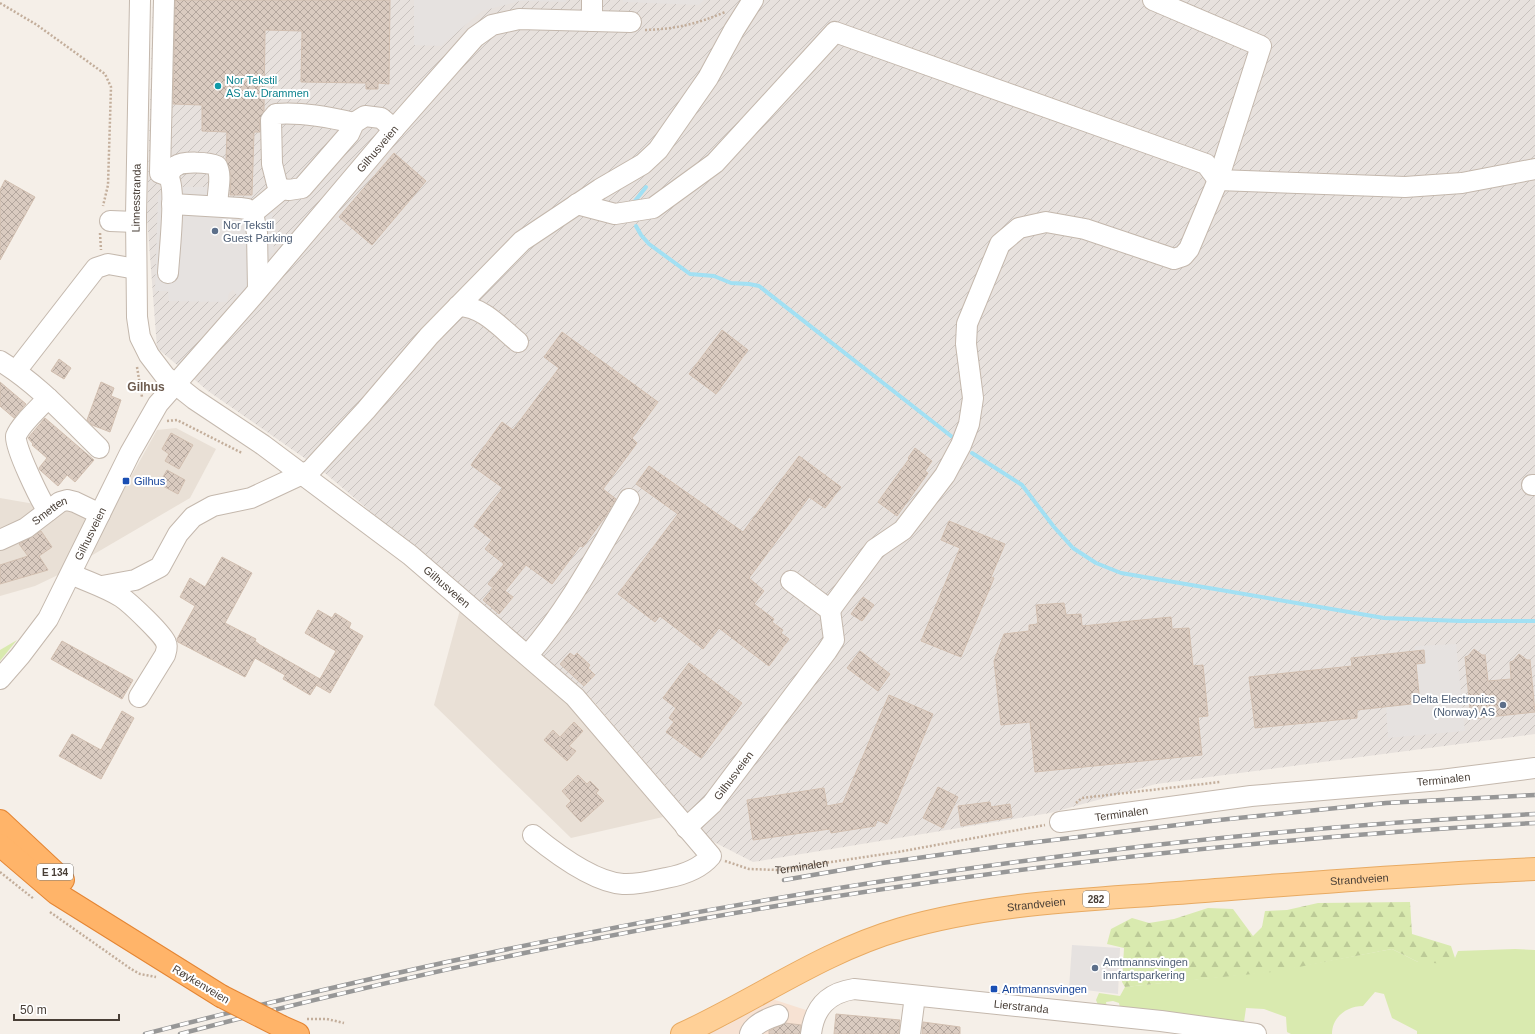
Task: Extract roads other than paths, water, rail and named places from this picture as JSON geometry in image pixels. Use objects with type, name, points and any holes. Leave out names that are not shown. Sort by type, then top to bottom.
[{"type":"highway","name":"Røykenveien","points":[[0,821],[108,925]]},
{"type":"highway","name":"Røykenveien","points":[[0,845],[56,894],[221,996],[293,1026]]},
{"type":"main road","name":"Strandveien","points":[[682,1034],[717,1018],[838,952],[901,929],[958,915],[1009,908],[1150,895],[1369,878],[1535,869]]},
{"type":"street","name":"Linnesstranda","points":[[140,0],[136,222],[137,317],[140,337],[157,367],[174,384]]},
{"type":"street","points":[[164,0],[160,173],[168,176],[172,186],[168,273]]},
{"type":"street","points":[[592,0],[592,21]]},
{"type":"street","points":[[102,586],[135,580],[160,567],[178,534],[193,517],[214,506],[251,498],[310,470],[429,336],[522,241],[577,204],[643,164],[658,150],[708,78],[734,30],[753,0]]},
{"type":"street","points":[[792,580],[830,610],[875,549],[903,530],[945,475],[961,445],[969,424],[973,398],[966,344],[967,324],[1000,244],[1019,228],[1046,222],[1085,229],[1174,259],[1183,256],[1189,248],[1218,180],[1261,46],[1153,0]]},
{"type":"street","name":"Gilhusveien","points":[[0,679],[44,624],[150,417],[174,384],[258,289],[394,128],[475,37],[492,25],[519,19],[592,21],[635,26]]},
{"type":"street","points":[[577,204],[615,214],[653,208],[715,163],[835,32],[1206,164],[1218,180]]},
{"type":"street","points":[[354,123],[312,115],[290,113],[276,114],[271,120],[272,164],[277,184],[282,189],[296,190],[302,188],[349,134],[354,123],[365,116],[382,118],[394,128]]},
{"type":"street","points":[[168,176],[177,165],[183,163],[211,163],[217,166],[220,173],[217,200],[218,206]]},
{"type":"street","points":[[1218,180],[1405,187],[1462,183],[1535,169]]},
{"type":"street","points":[[253,213],[282,189]]},
{"type":"street","points":[[172,204],[247,209],[253,213],[257,233],[258,289]]},
{"type":"street","points":[[104,220],[136,222]]},
{"type":"street","points":[[99,448],[48,398],[8,366],[96,268],[115,264],[136,269]]},
{"type":"street","points":[[458,306],[472,307],[484,314],[518,342]]},
{"type":"street","name":"Gilhusveien","points":[[174,384],[194,399],[263,444],[302,475],[410,555],[528,655],[575,697],[711,856],[698,868],[686,873],[669,878],[624,884],[607,881],[595,875],[565,858],[533,835]]},
{"type":"street","points":[[48,398],[18,432],[15,439],[19,452],[48,512]]},
{"type":"street","points":[[528,655],[543,638],[549,627],[568,602],[629,499]]},
{"type":"street","name":"Smetten","points":[[0,540],[26,528],[60,502],[71,500],[100,514]]},
{"type":"street","points":[[70,574],[102,586],[123,598],[166,642],[167,648],[165,655],[139,697]]},
{"type":"street","name":"Gilhusveien","points":[[686,828],[712,804],[819,663],[834,640],[830,610]]},
{"type":"street","name":"Terminalen","points":[[1060,822],[1229,799],[1441,780],[1535,768]]},
{"type":"street","name":"Lierstranda","points":[[811,1034],[815,1017],[826,1000],[835,994],[854,989],[1161,1021],[1256,1034]]},
{"type":"street","points":[[910,1034],[915,996]]},
{"type":"street","points":[[750,1034],[751,1031],[764,1021],[778,1015]]},
{"type":"waterway","points":[[635,201],[646,187]]},
{"type":"waterway","points":[[636,226],[641,235],[649,244],[690,274],[714,276],[731,283],[759,286],[951,436]]},
{"type":"waterway","points":[[972,453],[1022,485],[1054,527],[1073,548],[1096,563],[1121,573],[1384,618],[1460,621],[1535,621]]},
{"type":"railway","points":[[784,880],[882,863],[1003,846],[1219,820],[1386,803],[1535,795]]},
{"type":"railway","points":[[145,1034],[316,992],[488,953],[661,919],[834,889],[1009,863],[1184,842],[1359,826],[1535,814]]},
{"type":"railway","points":[[180,1034],[346,992],[514,955],[682,922],[852,894],[1022,870],[1193,850],[1364,834],[1535,823]]},
{"type":"place","name":"Nor Tekstil AS av. Drammen","points":[[218,86]]},
{"type":"place","name":"Nor Tekstil Guest Parking","points":[[215,231]]},
{"type":"place","name":"Gilhus","points":[[126,481]]},
{"type":"place","name":"Delta Electronics (Norway) AS","points":[[1503,705]]},
{"type":"place","name":"Amtmannsvingen innfartsparkering","points":[[1095,968]]},
{"type":"place","name":"Amtmannsvingen","points":[[994,989]]},
{"type":"district","name":"Gilhus","points":[[146,387]]}]
